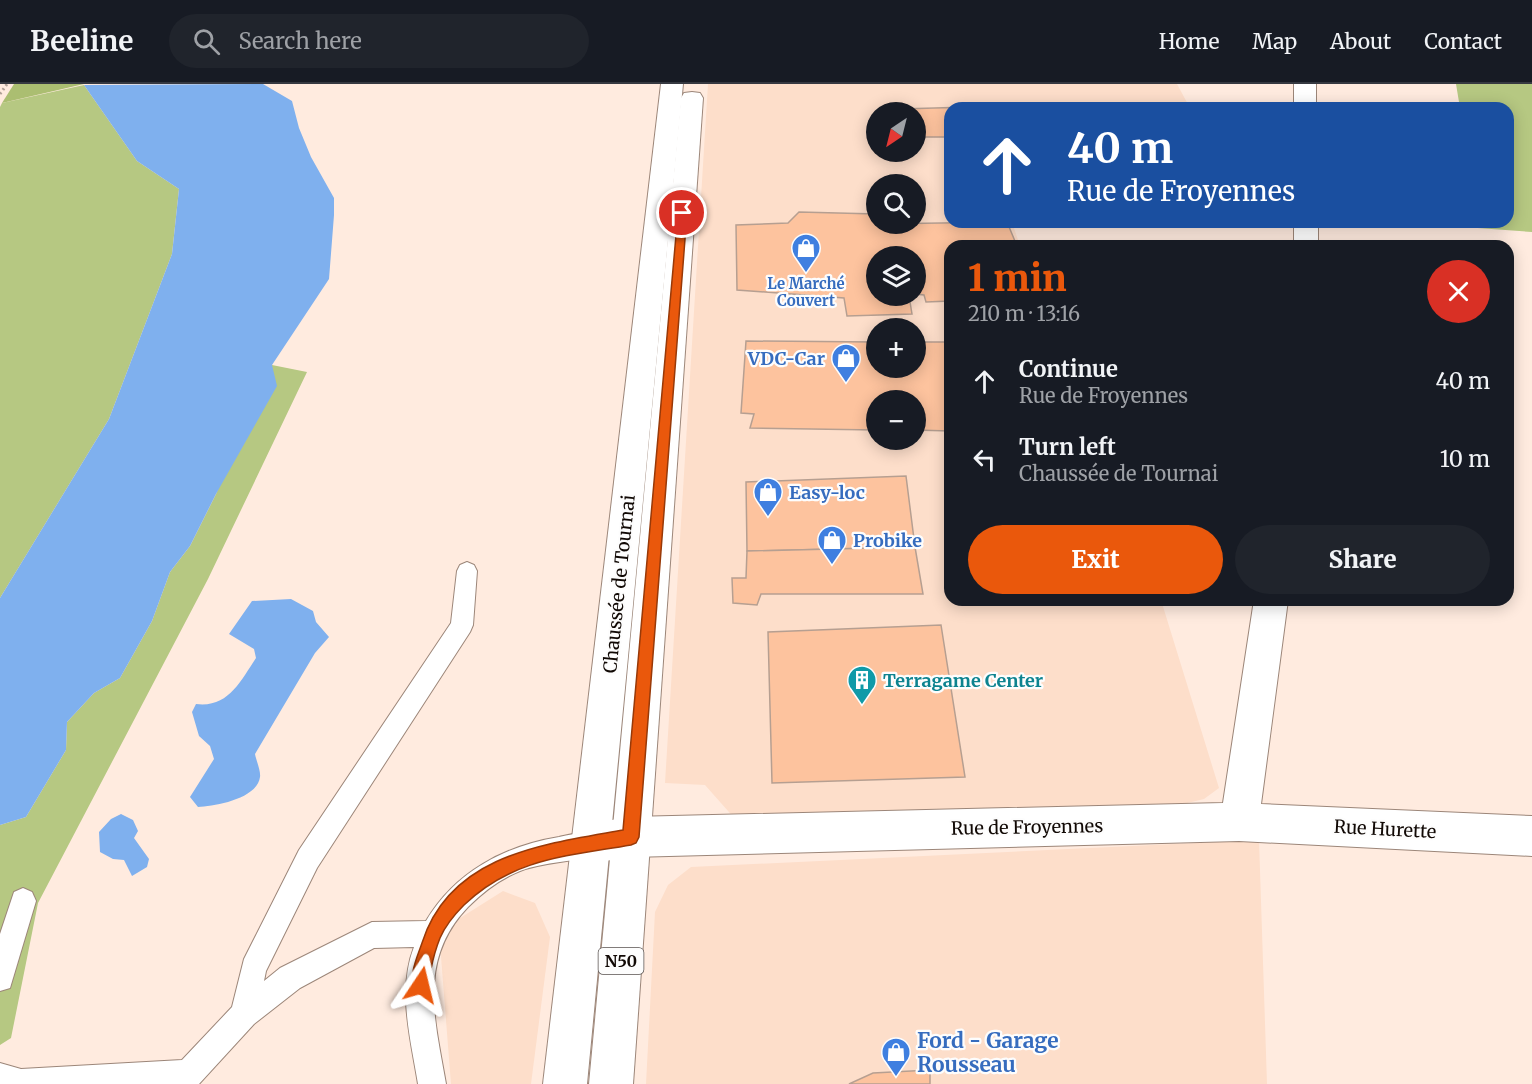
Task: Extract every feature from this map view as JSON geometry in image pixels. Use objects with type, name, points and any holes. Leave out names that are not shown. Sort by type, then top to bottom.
[{"type":"main road","name":"Chaussée de Tournai","points":[[611,1084],[611,840],[672,84]]},
{"type":"main road","name":"Chaussée de Tournai","points":[[565,1084],[611,840],[693,84]]},
{"type":"main road","points":[[1305,84],[1305,102]]},
{"type":"main road","points":[[1239,822],[1270,606]]},
{"type":"main road","name":"Rue de Froyennes","points":[[611,840],[1239,822]]},
{"type":"main road","name":"Rue Hurette","points":[[1239,822],[1532,836]]},
{"type":"lane","points":[[244,1014],[252,968],[308,859],[462,625],[468,571]]},
{"type":"lane","points":[[432,1084],[421,1000],[421,970],[433,934],[444,913],[474,884],[515,860],[611,840]]},
{"type":"lane","points":[[0,978],[23,901]]},
{"type":"lane","points":[[0,1077],[21,1083],[189,1074],[244,1014],[290,978],[372,935],[433,934]]},
{"type":"path","points":[[0,94],[7,84]]},
{"type":"shaded area","points":[[708,84],[1177,84],[1187,102],[944,102],[944,228],[1014,228],[1018,240],[944,240],[944,606],[1163,606],[1219,788],[1204,799],[1158,810],[736,820],[705,785],[665,783]]},
{"type":"shaded area","points":[[1259,840],[1267,1084],[646,1084],[655,912],[668,885],[691,867]]},
{"type":"shaded area","points":[[503,891],[535,903],[550,937],[531,1084],[451,1084],[440,944],[457,920]]},
{"type":"green space","points":[[14,84],[84,84],[2,103]]},
{"type":"green space","points":[[1456,84],[1532,84],[1532,232],[1477,228],[1514,228],[1514,102],[1459,102]]},
{"type":"green space","points":[[84,85],[137,161],[179,189],[172,254],[109,419],[0,598],[0,107],[2,103]]},
{"type":"green space","points":[[272,365],[307,372],[208,579],[38,903],[11,1038],[0,1045],[0,825],[26,817],[66,750],[67,722],[94,693],[120,678],[152,621],[170,572],[190,546],[216,494]]},
{"type":"water","points":[[263,84],[292,101],[299,128],[311,157],[334,198],[329,279],[272,365],[277,386],[216,494],[190,546],[170,572],[152,621],[120,678],[94,693],[67,722],[66,750],[26,817],[0,825],[0,598],[109,419],[172,254],[179,189],[137,161],[84,85]]},
{"type":"water","points":[[291,599],[313,611],[316,622],[329,637],[315,653],[255,754],[260,775],[257,785],[244,796],[234,800],[198,807],[190,797],[214,759],[210,746],[199,736],[192,712],[196,704],[217,702],[225,698],[256,658],[254,649],[229,634],[252,601]]},
{"type":"water","points":[[121,814],[133,820],[138,831],[134,838],[149,859],[147,867],[132,876],[124,860],[113,859],[100,852],[99,832],[111,819]]},
{"type":"building","points":[[926,108],[944,108],[944,137],[926,137]]},
{"type":"building","name":"Le Marché Couvert","points":[[799,212],[866,214],[866,234],[926,234],[926,223],[944,223],[944,228],[1010,228],[1014,240],[944,240],[944,301],[926,302],[926,246],[866,246],[866,306],[911,306],[912,314],[847,316],[844,298],[737,290],[736,225],[788,223]]},
{"type":"building","name":"VDC-Car","points":[[746,341],[866,342],[866,378],[926,378],[926,342],[944,342],[944,431],[926,430],[926,390],[866,390],[866,430],[750,428],[754,414],[741,413]]},
{"type":"building","points":[[906,476],[915,547],[747,551],[746,482]]},
{"type":"building","name":"Probike","points":[[915,547],[923,594],[761,594],[757,605],[733,603],[732,578],[746,578],[747,551]]},
{"type":"building","name":"Terragame Center","points":[[941,625],[965,777],[772,783],[768,632]]},
{"type":"building","name":"Ford - Garage Rousseau","points":[[930,1070],[930,1084],[849,1084],[873,1073]]},
{"type":"place","name":"Le Marché Couvert","points":[[806,274]]},
{"type":"place","name":"VDC-Car","points":[[846,384]]},
{"type":"place","name":"Easy-loc","points":[[768,518]]},
{"type":"place","name":"Probike","points":[[832,566]]},
{"type":"place","name":"Terragame Center","points":[[862,706]]},
{"type":"place","name":"Ford - Garage Rousseau","points":[[896,1078]]},
{"type":"route","points":[[421,985],[421,970],[433,934],[444,913],[474,884],[515,860],[555,850],[631,837],[682,213]]}]
